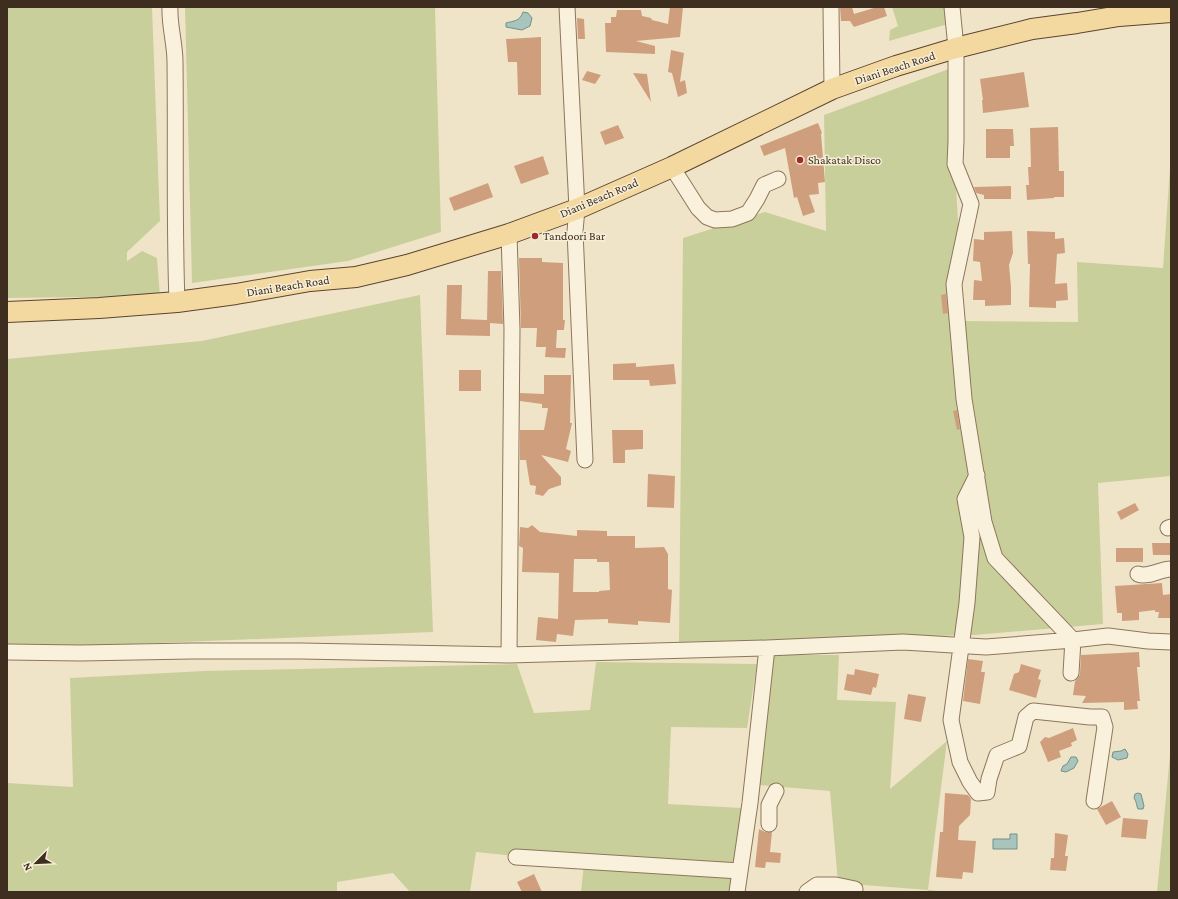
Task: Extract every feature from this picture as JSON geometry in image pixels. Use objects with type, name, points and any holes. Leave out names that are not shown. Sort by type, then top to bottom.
[{"type":"main road","name":"Diani Beach Road","points":[[7,312],[99,308],[177,302],[236,294],[310,281],[356,277],[407,265],[509,234],[577,209],[672,167],[832,89],[896,66],[956,48],[1032,29],[1170,10]]},
{"type":"street","points":[[170,7],[175,59],[175,247],[177,302]]},
{"type":"street","points":[[567,7],[577,209],[575,232],[585,460]]},
{"type":"street","points":[[831,7],[832,89]]},
{"type":"street","points":[[952,7],[956,48],[956,141],[954,164],[971,204],[954,284],[964,398],[984,522],[995,558],[1073,640],[1071,673]]},
{"type":"street","points":[[672,167],[698,208],[707,217],[715,220],[732,220],[748,212],[764,185],[778,179]]},
{"type":"street","points":[[509,234],[512,337],[509,655]]},
{"type":"street","points":[[977,475],[965,499],[972,537],[967,603],[951,720],[960,762],[970,782],[978,793],[987,792],[989,779],[997,755],[1019,746],[1026,718],[1033,711],[1090,717],[1102,716],[1105,727],[1094,801]]},
{"type":"street","points":[[1138,574],[1143,576],[1166,569],[1171,569]]},
{"type":"street","points":[[7,652],[80,653],[301,651],[509,655],[767,648],[903,642],[986,647],[1108,636],[1171,642]]},
{"type":"street","points":[[737,892],[750,803],[767,648]]},
{"type":"street","points":[[769,824],[769,805],[776,790]]},
{"type":"street","points":[[750,803],[769,805]]},
{"type":"street","points":[[516,857],[740,871]]},
{"type":"street","points":[[806,892],[817,885],[836,885],[855,889]]},
{"type":"green space","points":[[7,7],[152,7],[160,221],[127,252],[127,261],[142,251],[157,258],[160,296],[7,298]]},
{"type":"green space","points":[[185,7],[435,7],[441,232],[348,261],[192,283]]},
{"type":"green space","points":[[892,7],[948,7],[948,24],[889,41],[890,30],[898,26]]},
{"type":"green space","points":[[949,69],[964,321],[1078,322],[1077,262],[1163,268],[1171,153],[1171,476],[1098,483],[1103,624],[974,635],[679,642],[683,238],[765,212],[826,231],[824,115]]},
{"type":"green space","points":[[420,295],[433,632],[7,649],[7,359],[202,341]]},
{"type":"green space","points":[[774,655],[839,655],[837,700],[896,702],[890,789],[947,741],[928,890],[838,883],[830,791],[759,785]]},
{"type":"green space","points":[[596,662],[757,664],[747,728],[671,727],[668,804],[742,808],[730,892],[581,892],[584,863],[476,852],[470,892],[410,892],[393,873],[337,882],[337,892],[7,892],[7,783],[73,787],[70,678],[204,671],[517,664],[534,713],[590,710]]},
{"type":"green space","points":[[1171,744],[1171,892],[1157,892]]},
{"type":"green space","points":[[928,890],[948,892],[928,892]]},
{"type":"water","points":[[523,12],[528,13],[532,18],[530,26],[522,30],[506,27],[506,23],[518,19]]},
{"type":"water","points":[[1125,749],[1128,754],[1127,758],[1118,760],[1112,757],[1113,752]]},
{"type":"water","points":[[1071,757],[1076,757],[1078,761],[1074,768],[1066,772],[1061,771],[1063,766],[1067,764]]},
{"type":"water","points":[[1135,794],[1141,794],[1144,806],[1143,809],[1138,809],[1134,798]]},
{"type":"water","points":[[1010,834],[1017,834],[1017,849],[993,849],[993,839],[1010,839]]},
{"type":"building","points":[[670,7],[683,7],[680,37],[636,41],[655,46],[655,54],[606,52],[605,23],[611,23],[611,17],[616,17],[617,10],[641,10],[642,16],[668,24]]},
{"type":"building","points":[[840,7],[852,7],[854,14],[877,7],[884,7],[887,16],[854,27],[850,21],[841,21]]},
{"type":"building","points":[[577,18],[584,19],[585,39],[578,39]]},
{"type":"building","points":[[541,37],[541,95],[518,95],[517,62],[508,62],[506,39]]},
{"type":"building","points":[[671,50],[684,53],[680,82],[685,80],[687,93],[678,97],[672,73],[668,72]]},
{"type":"building","points":[[587,71],[601,75],[595,84],[582,80]]},
{"type":"building","points":[[1024,72],[1029,107],[983,113],[980,79]]},
{"type":"building","points":[[633,73],[647,74],[651,102]]},
{"type":"building","points":[[818,123],[822,133],[825,182],[818,183],[819,194],[809,195],[815,212],[803,216],[797,197],[794,198],[785,148],[764,156],[760,146]]},
{"type":"building","points":[[618,125],[624,138],[605,145],[600,132]]},
{"type":"building","points":[[1058,127],[1059,171],[1064,171],[1064,197],[1027,200],[1026,185],[1029,185],[1028,167],[1031,167],[1030,128]]},
{"type":"building","points":[[986,129],[1013,129],[1014,146],[1010,146],[1010,158],[986,158]]},
{"type":"building","points":[[543,156],[549,174],[521,184],[514,166]]},
{"type":"building","points":[[488,183],[493,197],[454,211],[449,198]]},
{"type":"building","points":[[1011,186],[1011,199],[984,199],[984,195],[976,193],[974,187]]},
{"type":"building","points":[[1012,231],[1013,253],[1009,265],[1011,305],[985,306],[985,300],[973,300],[974,280],[982,281],[980,262],[973,261],[974,239],[984,240],[984,232]]},
{"type":"building","points":[[1027,231],[1055,232],[1055,239],[1064,238],[1065,253],[1057,254],[1055,284],[1067,283],[1068,300],[1056,301],[1056,308],[1029,307],[1030,264],[1028,264]]},
{"type":"building","points":[[519,258],[542,258],[542,262],[563,263],[563,320],[565,320],[564,330],[557,330],[556,348],[566,348],[565,358],[545,357],[546,347],[536,347],[537,328],[521,328]]},
{"type":"building","points":[[488,271],[501,271],[503,324],[490,323],[490,336],[446,335],[447,285],[462,285],[461,319],[487,320]]},
{"type":"building","points":[[946,294],[948,313],[943,314],[941,295]]},
{"type":"building","points":[[636,363],[636,367],[674,364],[676,384],[650,386],[649,380],[613,380],[613,364]]},
{"type":"building","points":[[459,370],[481,370],[481,391],[459,391]]},
{"type":"building","points":[[544,375],[571,375],[570,423],[572,423],[566,449],[571,451],[568,462],[541,455],[561,477],[561,485],[549,489],[543,496],[535,494],[536,486],[530,485],[526,460],[520,460],[520,430],[544,430],[548,408],[542,408],[542,404],[520,401],[520,393],[544,394]]},
{"type":"building","points":[[957,410],[960,429],[957,430],[953,411]]},
{"type":"building","points":[[612,430],[643,430],[643,449],[625,450],[625,463],[613,463]]},
{"type":"building","points":[[648,474],[675,476],[674,508],[647,507]]},
{"type":"building","points":[[1135,503],[1139,510],[1121,520],[1117,512]]},
{"type":"building","points":[[532,525],[540,532],[577,536],[577,530],[607,531],[607,536],[635,536],[635,548],[664,547],[668,554],[668,589],[672,590],[670,623],[638,621],[638,625],[608,623],[608,619],[575,620],[573,636],[557,634],[556,642],[536,640],[538,617],[558,619],[559,573],[522,572],[523,548],[519,546],[520,527],[528,528]],"holes":[[[574,559],[597,559],[597,562],[609,562],[610,590],[599,592],[573,592]]]},
{"type":"building","points":[[1152,543],[1171,543],[1171,555],[1153,555]]},
{"type":"building","points":[[1116,548],[1143,548],[1143,562],[1116,562]]},
{"type":"building","points":[[1162,583],[1163,595],[1171,594],[1171,618],[1158,618],[1159,612],[1155,612],[1155,610],[1139,612],[1139,620],[1122,621],[1122,613],[1117,613],[1115,586]]},
{"type":"building","points":[[1139,652],[1140,667],[1137,667],[1140,701],[1137,701],[1138,709],[1124,710],[1124,702],[1082,703],[1086,696],[1073,695],[1075,681],[1080,674],[1081,655]]},
{"type":"building","points":[[968,659],[983,661],[981,672],[985,672],[980,704],[963,701]]},
{"type":"building","points":[[1021,664],[1041,670],[1038,679],[1041,680],[1036,698],[1009,690],[1014,674],[1019,672]]},
{"type":"building","points":[[855,669],[879,674],[876,688],[873,687],[871,695],[844,690],[847,674],[854,675]]},
{"type":"building","points":[[908,694],[926,697],[921,722],[904,719]]},
{"type":"building","points":[[1073,728],[1077,740],[1071,743],[1072,746],[1059,751],[1061,757],[1048,762],[1040,742],[1045,737],[1049,738]]},
{"type":"building","points":[[945,793],[968,795],[971,799],[970,815],[959,826],[958,840],[976,841],[973,873],[963,872],[962,879],[936,877],[940,832],[943,832]]},
{"type":"building","points":[[1112,801],[1121,817],[1106,825],[1097,809]]},
{"type":"building","points":[[1123,818],[1148,820],[1146,839],[1121,837]]},
{"type":"building","points":[[759,829],[765,832],[772,832],[770,852],[781,853],[780,863],[766,862],[765,868],[755,867]]},
{"type":"building","points":[[1055,833],[1068,835],[1065,856],[1068,856],[1066,871],[1050,870],[1051,858],[1054,858]]},
{"type":"building","points":[[534,874],[542,892],[522,892],[517,882]]},
{"type":"place","name":"Shakatak Disco","points":[[800,160]]},
{"type":"place","name":"Tandoori Bar","points":[[535,236]]}]
